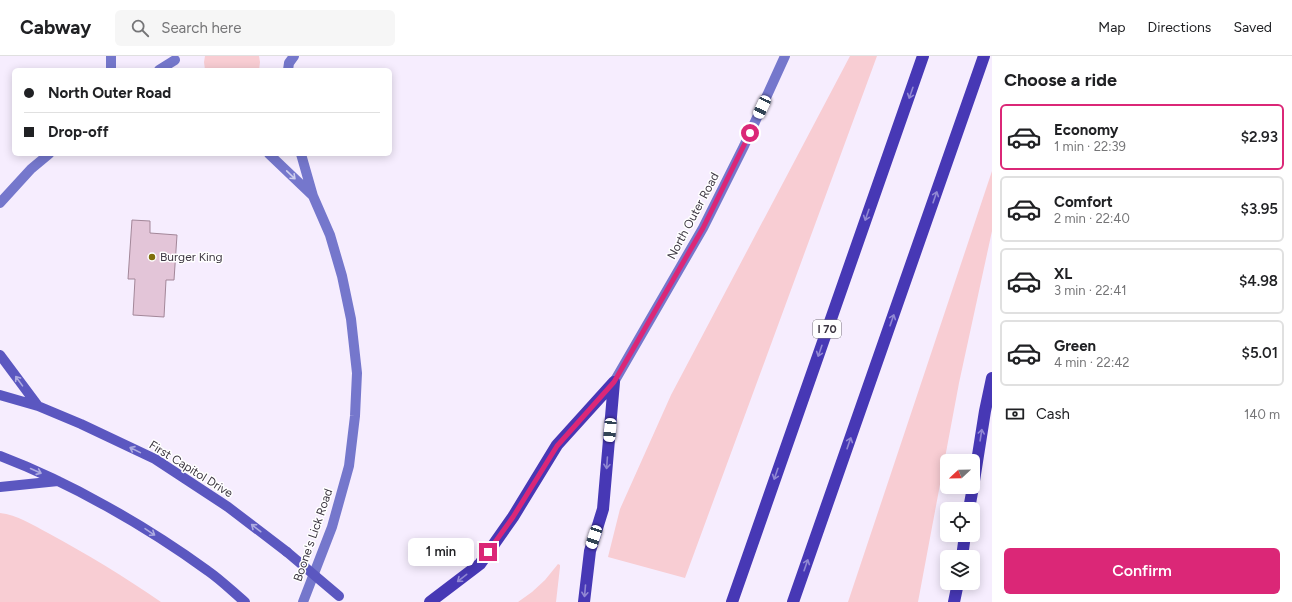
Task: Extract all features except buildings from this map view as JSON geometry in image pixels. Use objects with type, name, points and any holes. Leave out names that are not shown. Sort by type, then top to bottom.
[{"type":"highway","name":"I 70","points":[[732,602],[924,56]]},
{"type":"highway","points":[[793,602],[984,56]]},
{"type":"highway","points":[[979,454],[992,378]]},
{"type":"highway","points":[[430,602],[480,564],[513,517],[557,446],[614,382]]},
{"type":"highway","points":[[584,602],[590,551],[603,509],[614,382]]},
{"type":"highway","points":[[954,602],[957,590]]},
{"type":"main road","points":[[0,355],[38,406]]},
{"type":"main road","name":"First Capitol Drive","points":[[0,395],[38,406],[81,424],[154,460],[228,507],[287,552],[342,599]]},
{"type":"main road","points":[[0,456],[59,481],[140,525],[208,571],[245,602]]},
{"type":"main road","points":[[0,487],[59,481]]},
{"type":"street","points":[[111,56],[111,68]]},
{"type":"street","name":"North Outer Road","points":[[614,382],[703,228],[786,56]]},
{"type":"street","points":[[163,68],[176,62]]},
{"type":"street","points":[[0,203],[31,169],[47,156]]},
{"type":"street","name":"Boone's Lick Road","points":[[271,156],[313,196]]},
{"type":"street","name":"Boone's Lick Road","points":[[302,156],[313,196],[330,235],[342,276],[351,319],[356,373],[355,416],[348,466],[332,527],[303,602]]},
{"type":"shaded area","points":[[205,56],[259,56],[260,62],[259,68],[205,68]]},
{"type":"shaded area","points":[[850,56],[877,56],[685,578],[608,557],[620,509],[671,395]]},
{"type":"shaded area","points":[[992,171],[992,231],[959,383],[946,454],[940,454],[940,484],[918,602],[848,602]]},
{"type":"shaded area","points":[[0,513],[25,521],[63,541],[120,575],[161,602],[0,602]]},
{"type":"shaded area","points":[[558,564],[560,567],[556,602],[518,602],[545,580]]},
{"type":"place","name":"Burger King","points":[[152,257]]},
{"type":"route","points":[[488,552],[513,517],[557,446],[614,382],[703,228],[750,133]]}]
